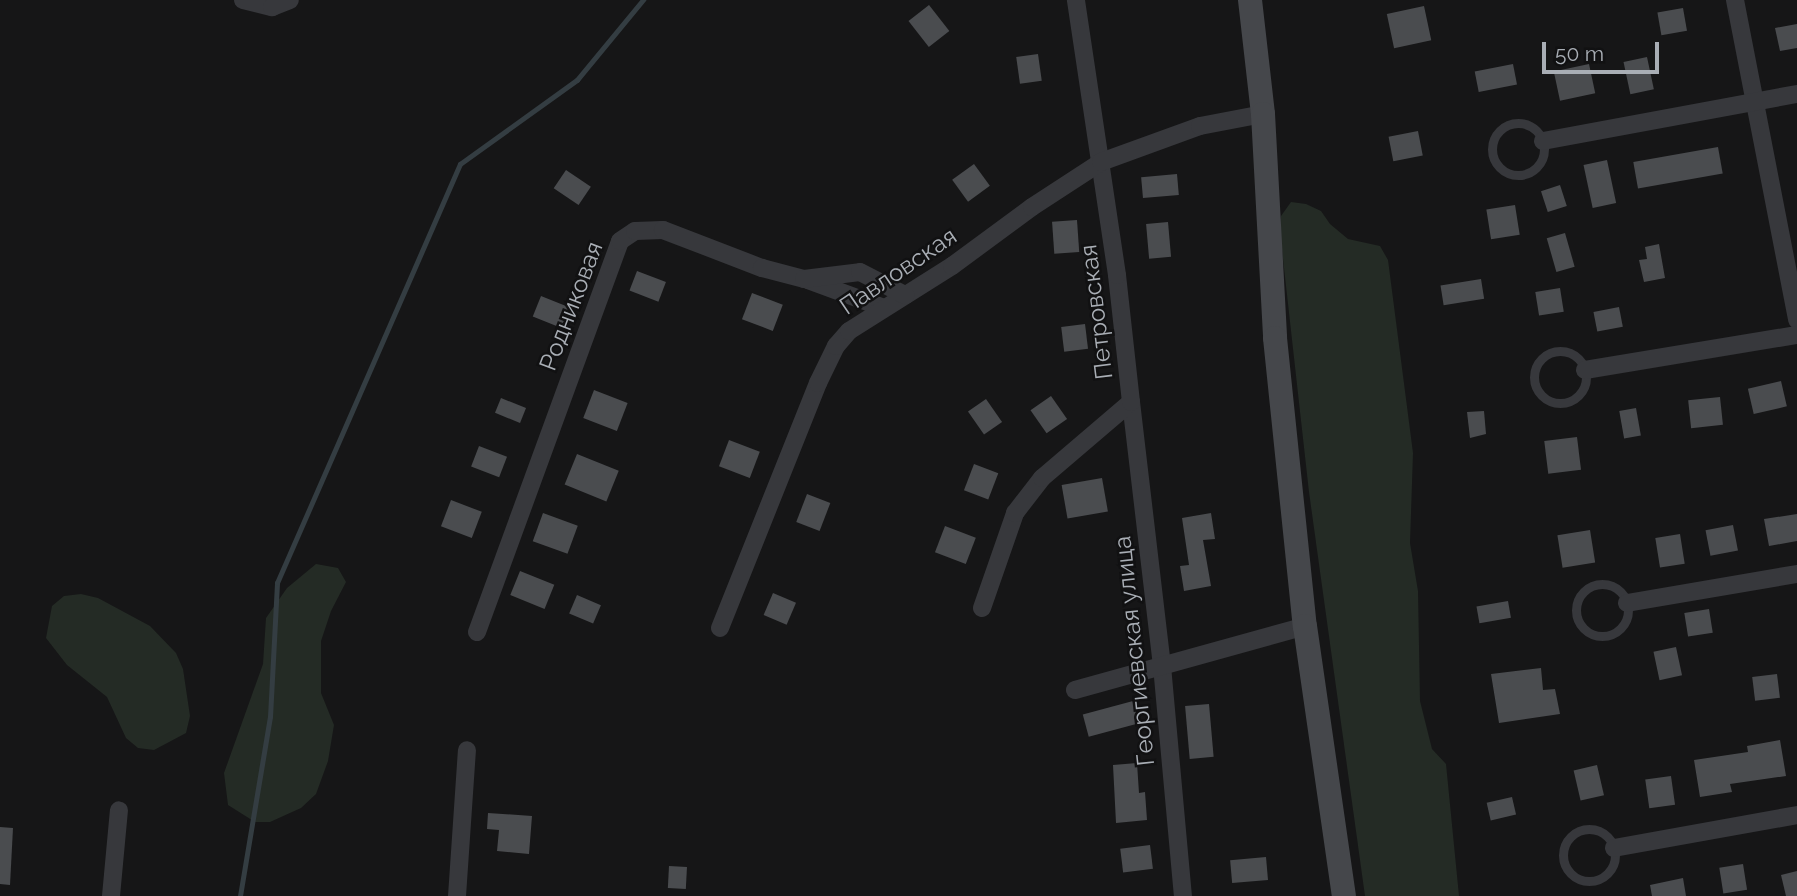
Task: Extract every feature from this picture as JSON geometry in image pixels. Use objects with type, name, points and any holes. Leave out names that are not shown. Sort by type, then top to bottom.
[{"type":"street","points":[[243,0],[272,6],[290,0]]},
{"type":"street","name":"Петровская","points":[[982,608],[1015,513],[1042,478],[1119,415],[1130,402],[1117,275],[1076,0]]},
{"type":"street","points":[[1250,0],[1263,114],[1275,338],[1305,625],[1344,896]]},
{"type":"street","points":[[1735,0],[1797,320]]},
{"type":"street","points":[[1543,141],[1797,94]]},
{"type":"street","name":"Павловская","points":[[720,628],[817,383],[836,346],[849,331],[1101,162],[1200,126],[1263,114]]},
{"type":"street","name":"Родниковая","points":[[477,632],[620,241],[635,231],[663,230],[762,268],[804,279],[860,272],[905,295]]},
{"type":"street","points":[[804,279],[884,308]]},
{"type":"street","points":[[1585,370],[1797,335]]},
{"type":"street","name":"Георгиевская улица","points":[[1130,402],[1162,666],[1183,896]]},
{"type":"street","points":[[1627,603],[1797,575]]},
{"type":"street","points":[[1075,690],[1305,625]]},
{"type":"street","points":[[457,896],[467,750]]},
{"type":"street","points":[[111,896],[119,810]]},
{"type":"street","points":[[1614,848],[1797,815]]},
{"type":"lane","points":[[1519,122],[1534,128],[1543,141],[1542,159],[1530,172],[1512,174],[1503,171],[1493,156],[1493,140],[1503,127],[1511,124],[1519,122]]},
{"type":"lane","points":[[1566,352],[1574,355],[1585,370],[1585,386],[1581,393],[1567,402],[1559,403],[1544,398],[1535,384],[1536,366],[1548,353],[1566,352]]},
{"type":"lane","points":[[1602,584],[1618,590],[1627,603],[1626,621],[1613,634],[1595,636],[1580,626],[1576,618],[1575,610],[1581,594],[1594,585],[1602,584]]},
{"type":"lane","points":[[1581,830],[1598,830],[1610,840],[1614,848],[1613,866],[1600,879],[1591,881],[1574,877],[1563,862],[1562,854],[1568,839],[1581,830]]},
{"type":"shaded area","points":[[1291,202],[1306,204],[1321,211],[1330,224],[1348,239],[1380,246],[1388,260],[1413,453],[1410,543],[1418,591],[1420,701],[1432,749],[1446,764],[1459,896],[1365,896],[1309,492],[1280,232],[1281,216]]},
{"type":"shaded area","points":[[316,564],[338,568],[346,582],[331,611],[321,641],[321,693],[334,725],[328,761],[316,794],[301,808],[270,822],[255,822],[228,805],[224,773],[263,664],[266,618],[287,588]]},
{"type":"shaded area","points":[[81,594],[98,598],[150,626],[176,653],[183,669],[190,716],[186,733],[154,750],[138,748],[126,738],[107,697],[67,665],[46,638],[52,606],[64,596]]},
{"type":"building","points":[[929,5],[949,31],[929,47],[909,21]]},
{"type":"building","points":[[1424,6],[1431,40],[1394,48],[1387,14]]},
{"type":"building","points":[[1683,8],[1687,31],[1661,35],[1657,13]]},
{"type":"building","points":[[1797,24],[1797,48],[1780,51],[1775,28]]},
{"type":"building","points":[[1038,54],[1042,81],[1020,84],[1016,57]]},
{"type":"building","points":[[1647,57],[1654,89],[1630,94],[1624,62]]},
{"type":"building","points":[[1513,64],[1517,85],[1479,92],[1475,71]]},
{"type":"building","points":[[1589,64],[1595,93],[1560,101],[1554,71]]},
{"type":"building","points":[[1418,131],[1423,156],[1393,161],[1389,137]]},
{"type":"building","points":[[1718,147],[1723,174],[1638,189],[1633,162]]},
{"type":"building","points":[[1607,160],[1616,203],[1593,208],[1584,165]]},
{"type":"building","points":[[974,164],[990,186],[968,202],[952,180]]},
{"type":"building","points":[[566,170],[591,187],[579,205],[554,188]]},
{"type":"building","points":[[1177,174],[1179,195],[1143,198],[1141,177]]},
{"type":"building","points":[[1560,185],[1567,206],[1548,212],[1541,191]]},
{"type":"building","points":[[1515,205],[1520,235],[1491,239],[1486,210]]},
{"type":"building","points":[[1077,220],[1079,252],[1054,254],[1052,222]]},
{"type":"building","points":[[1168,222],[1171,257],[1149,259],[1146,224]]},
{"type":"building","points":[[1565,233],[1575,267],[1556,272],[1547,238]]},
{"type":"building","points":[[1659,244],[1665,278],[1644,282],[1639,260],[1647,259],[1645,247]]},
{"type":"building","points":[[637,271],[666,282],[658,302],[629,291]]},
{"type":"building","points":[[1481,279],[1484,299],[1444,305],[1441,285]]},
{"type":"building","points":[[1560,288],[1564,312],[1539,316],[1535,292]]},
{"type":"building","points":[[752,293],[783,305],[773,331],[742,319]]},
{"type":"building","points":[[541,296],[570,308],[562,328],[533,316]]},
{"type":"building","points":[[1619,307],[1623,327],[1597,332],[1593,312]]},
{"type":"building","points":[[1085,324],[1088,349],[1064,352],[1061,327]]},
{"type":"building","points":[[1781,381],[1787,406],[1754,414],[1748,389]]},
{"type":"building","points":[[594,390],[628,403],[617,431],[583,418]]},
{"type":"building","points":[[1051,396],[1067,419],[1047,433],[1031,410]]},
{"type":"building","points":[[1720,397],[1723,425],[1691,428],[1688,400]]},
{"type":"building","points":[[501,398],[526,408],[520,423],[495,413]]},
{"type":"building","points":[[986,399],[1002,422],[984,435],[968,412]]},
{"type":"building","points":[[1636,408],[1641,436],[1624,439],[1619,411]]},
{"type":"building","points":[[1484,411],[1486,434],[1470,438],[1467,412]]},
{"type":"building","points":[[1577,437],[1581,470],[1548,474],[1544,441]]},
{"type":"building","points":[[729,440],[760,452],[750,478],[719,466]]},
{"type":"building","points":[[479,446],[507,457],[499,477],[471,467]]},
{"type":"building","points":[[577,454],[619,471],[606,501],[565,485]]},
{"type":"building","points":[[974,464],[998,473],[988,499],[964,490]]},
{"type":"building","points":[[1102,478],[1108,511],[1068,519],[1062,485]]},
{"type":"building","points":[[807,494],[830,503],[820,531],[796,522]]},
{"type":"building","points":[[451,500],[482,512],[472,538],[441,526]]},
{"type":"building","points":[[543,513],[578,526],[568,554],[533,541]]},
{"type":"building","points":[[1211,513],[1215,539],[1203,540],[1211,586],[1184,591],[1180,566],[1189,565],[1182,518]]},
{"type":"building","points":[[1797,514],[1797,541],[1769,546],[1764,519]]},
{"type":"building","points":[[1733,525],[1738,551],[1710,556],[1706,530]]},
{"type":"building","points":[[945,526],[976,538],[966,564],[935,552]]},
{"type":"building","points":[[1590,530],[1595,563],[1563,568],[1557,535]]},
{"type":"building","points":[[1680,534],[1685,564],[1660,568],[1655,538]]},
{"type":"building","points":[[520,571],[554,585],[545,609],[510,595]]},
{"type":"building","points":[[773,593],[796,603],[787,625],[764,615]]},
{"type":"building","points":[[577,595],[601,605],[593,624],[569,613]]},
{"type":"building","points":[[1508,601],[1511,618],[1479,623],[1476,607]]},
{"type":"building","points":[[1709,609],[1713,633],[1688,637],[1684,613]]},
{"type":"building","points":[[1676,647],[1682,675],[1660,680],[1654,652]]},
{"type":"building","points":[[1541,668],[1543,690],[1555,689],[1560,714],[1499,723],[1491,674]]},
{"type":"building","points":[[1777,674],[1780,698],[1755,701],[1752,677]]},
{"type":"building","points":[[1133,701],[1139,723],[1089,737],[1083,714]]},
{"type":"building","points":[[1209,704],[1214,757],[1190,759],[1185,706]]},
{"type":"building","points":[[1780,740],[1786,776],[1730,784],[1732,792],[1700,797],[1694,760],[1748,752],[1747,746]]},
{"type":"building","points":[[1137,763],[1139,793],[1145,792],[1147,820],[1116,823],[1113,765]]},
{"type":"building","points":[[1597,765],[1604,795],[1581,801],[1574,770]]},
{"type":"building","points":[[1671,776],[1675,805],[1649,808],[1645,780]]},
{"type":"building","points":[[1512,797],[1516,815],[1491,820],[1487,803]]},
{"type":"building","points":[[488,813],[532,816],[529,854],[497,851],[499,830],[487,829]]},
{"type":"building","points":[[0,827],[13,828],[10,885],[0,884]]},
{"type":"building","points":[[1150,845],[1153,869],[1123,872],[1120,849]]},
{"type":"building","points":[[1266,857],[1268,880],[1232,883],[1230,860]]},
{"type":"building","points":[[1743,864],[1747,890],[1723,893],[1719,868]]},
{"type":"building","points":[[669,866],[687,867],[686,889],[668,888]]},
{"type":"building","points":[[1797,871],[1797,896],[1786,896],[1781,875]]},
{"type":"building","points":[[1683,878],[1686,896],[1652,896],[1650,885]]},
{"type":"waterway","points":[[240,896],[270,717],[277,583],[460,164],[577,80],[643,0]]}]
